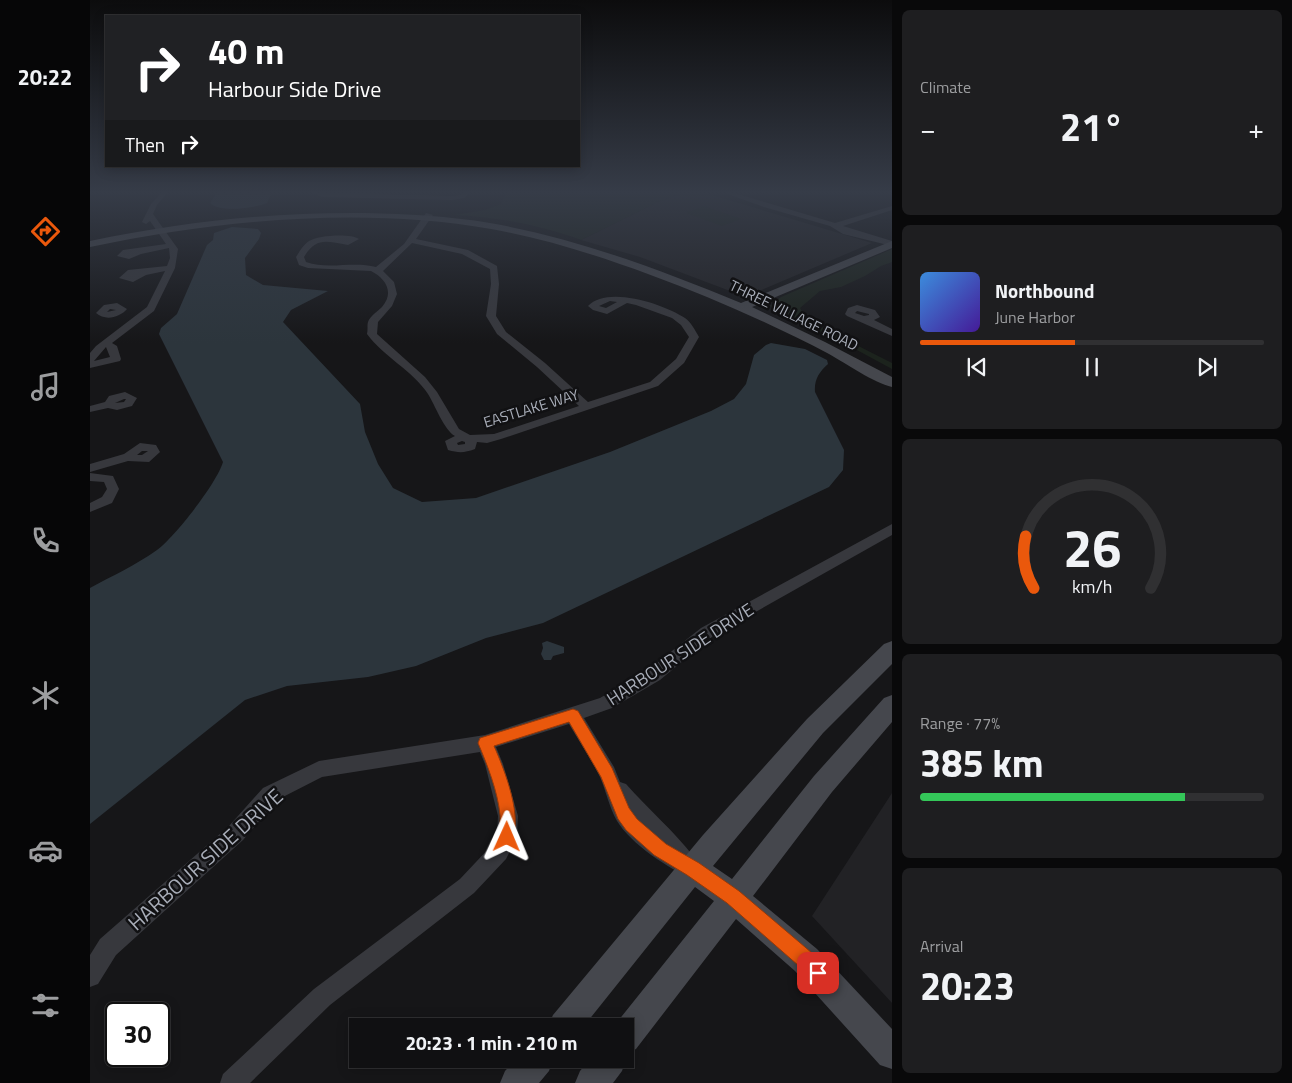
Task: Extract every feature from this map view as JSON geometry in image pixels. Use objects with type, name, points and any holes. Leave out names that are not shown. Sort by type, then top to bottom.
[{"type":"street","points":[[159,243],[161,247],[174,258]]},
{"type":"street","points":[[311,243],[300,257],[302,263],[312,266],[377,270],[397,257],[411,243]]},
{"type":"street","points":[[421,243],[464,250],[480,256],[494,268],[495,284],[492,316],[502,334],[541,365],[587,407]]},
{"type":"street","name":"THREE VILLAGE ROAD","points":[[573,243],[663,271],[830,342],[892,376]]},
{"type":"street","points":[[92,355],[151,309],[171,268],[174,249],[171,244],[137,252]]},
{"type":"street","points":[[746,306],[892,244]]},
{"type":"street","points":[[141,273],[171,268]]},
{"type":"street","name":"EASTLAKE WAY","points":[[377,270],[389,280],[393,290],[392,300],[387,309],[373,321],[372,334],[432,392],[452,429],[468,438],[497,437],[654,384],[680,361],[694,337],[682,321],[624,298]]},
{"type":"street","name":"THREE VILLAGE ROAD","points":[[746,306],[824,345],[892,384]]},
{"type":"street","points":[[122,310],[151,309]]},
{"type":"street","points":[[867,320],[892,333]]},
{"type":"street","points":[[90,365],[116,359],[112,346],[104,344]]},
{"type":"street","points":[[90,409],[109,404]]},
{"type":"street","points":[[90,468],[130,456]]},
{"type":"street","points":[[90,477],[109,479],[113,489],[107,500],[90,508]]},
{"type":"street","name":"HARBOUR SIDE DRIVE","points":[[90,976],[108,946],[236,833],[270,794],[319,769],[485,743],[606,703],[654,675],[707,632],[892,529]]},
{"type":"street","points":[[571,1018],[814,726],[892,650]]},
{"type":"street","points":[[634,1026],[823,784],[892,705]]},
{"type":"street","points":[[573,715],[628,810],[632,824],[660,849],[733,897],[806,960],[892,1053]]},
{"type":"street","points":[[232,1083],[322,997],[467,886],[499,852],[507,837],[508,816],[494,764],[485,743]]},
{"type":"street","points":[[628,810],[642,812],[662,830],[668,840],[693,869]]},
{"type":"street","points":[[517,1083],[530,1068]]},
{"type":"street","points":[[592,1083],[603,1068]]},
{"type":"shaded area","points":[[210,243],[256,243],[245,258],[246,275],[263,285],[328,291],[291,310],[283,322],[360,404],[365,432],[378,464],[393,488],[422,502],[476,498],[610,452],[711,411],[734,399],[746,384],[754,355],[771,343],[805,349],[827,360],[828,364],[816,380],[815,392],[844,450],[843,470],[829,487],[543,623],[486,638],[416,666],[368,677],[287,686],[245,700],[90,824],[90,588],[141,561],[164,544],[204,496],[213,483],[223,462],[159,334],[161,328],[177,314],[207,245]]},
{"type":"shaded area","points":[[590,243],[872,243],[752,294],[738,294],[640,257]]},
{"type":"shaded area","points":[[892,249],[892,262],[841,287],[820,291],[800,308],[807,320],[892,363],[892,369],[842,342],[774,311],[770,306],[781,297]]},
{"type":"shaded area","points":[[547,641],[564,647],[564,653],[553,656],[551,660],[544,660],[541,654],[542,643]]},
{"type":"shaded area","points":[[892,793],[892,1003],[812,916]]},
{"type":"route","points":[[507,837],[508,816],[494,764],[485,743],[573,715],[607,773],[624,814],[632,824],[660,849],[733,897],[806,960],[818,973]]}]
